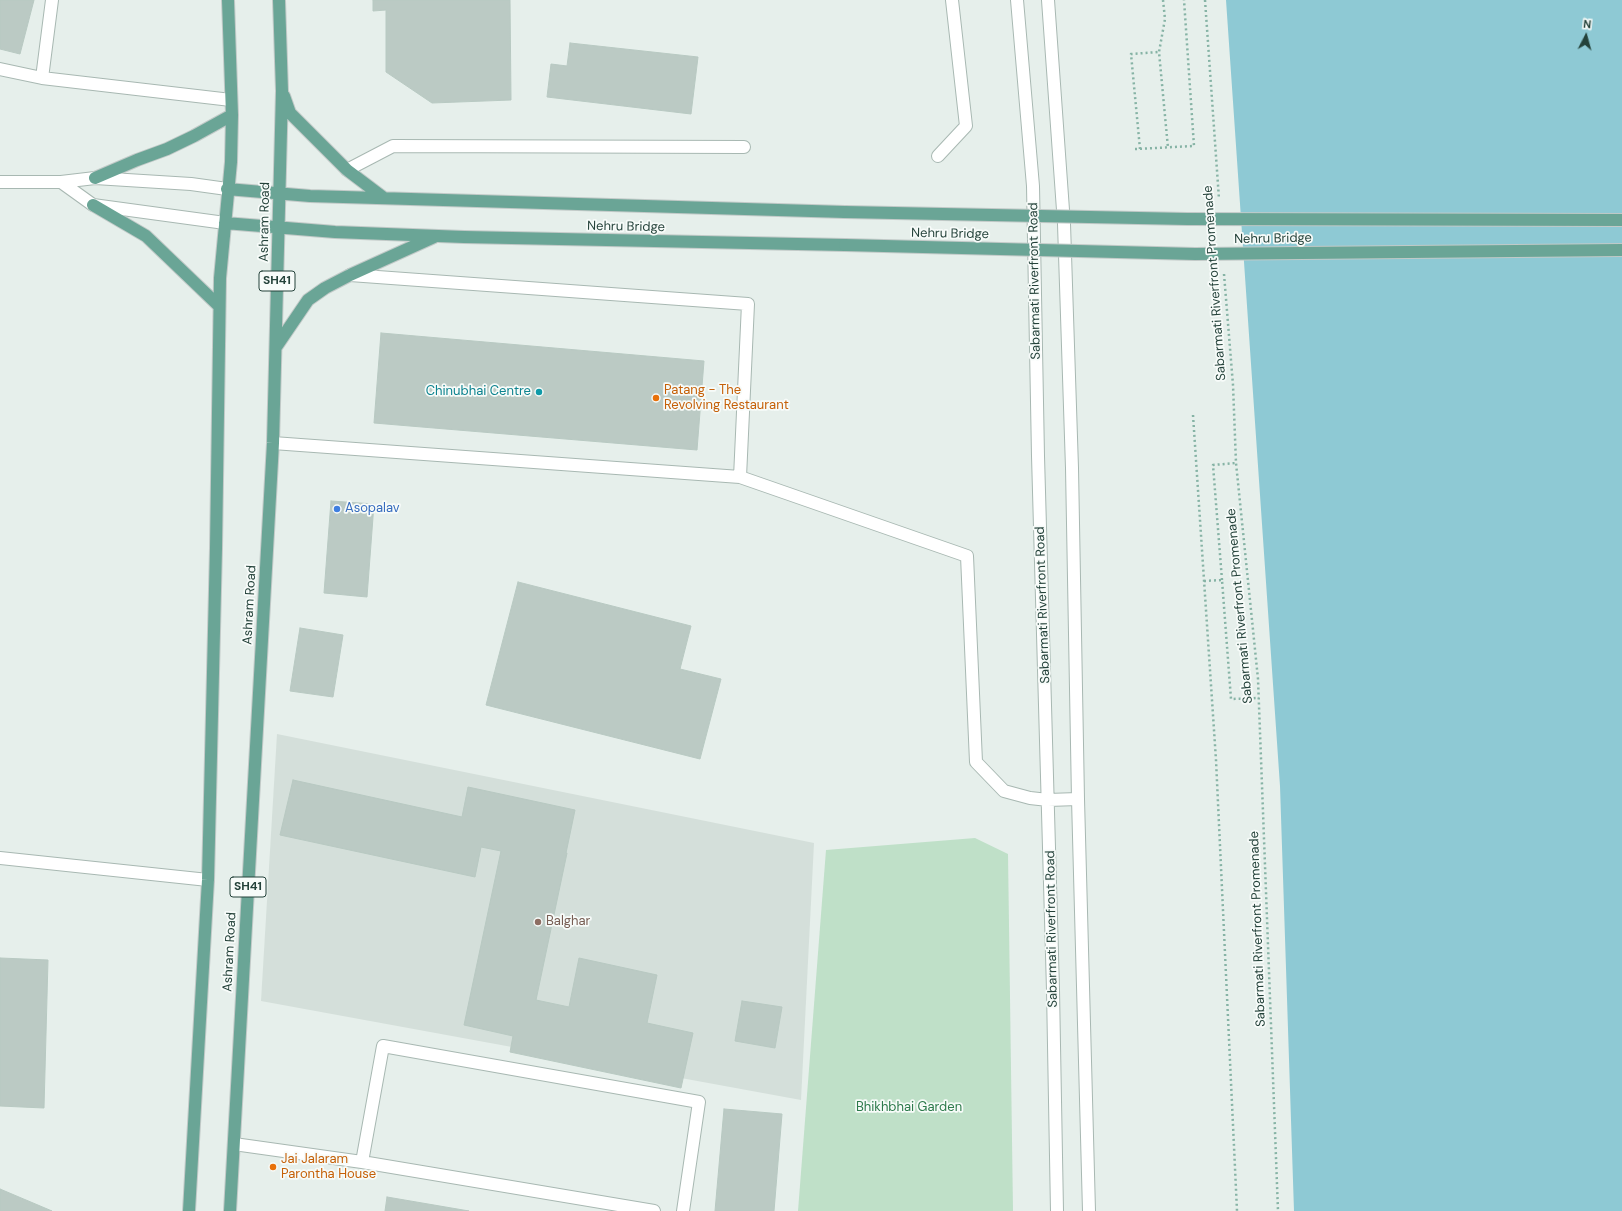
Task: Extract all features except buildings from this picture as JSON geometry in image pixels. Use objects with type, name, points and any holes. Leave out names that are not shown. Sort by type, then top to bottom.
[{"type":"main road","name":"Ashram Road","points":[[189,1211],[208,880],[216,548],[220,278],[227,189],[231,162],[232,114],[228,0]]},
{"type":"main road","name":"Ashram Road","points":[[230,1211],[273,443],[276,347],[277,227],[280,193],[282,91],[279,0]]},
{"type":"main road","points":[[282,91],[290,113],[347,170],[384,198]]},
{"type":"main road","points":[[95,178],[137,160],[167,150],[232,114]]},
{"type":"main road","name":"Nehru Bridge","points":[[227,189],[384,198],[845,212],[1195,219],[1622,220]]},
{"type":"main road","points":[[93,205],[146,236],[220,306]]},
{"type":"main road","name":"Nehru Bridge","points":[[225,223],[335,232],[437,236],[1196,254],[1622,250]]},
{"type":"main road","points":[[276,347],[308,300],[325,288],[350,275],[437,236]]},
{"type":"street","points":[[42,78],[52,0]]},
{"type":"street","points":[[938,156],[966,126],[952,0]]},
{"type":"street","name":"Sabarmati Riverfront Road","points":[[1017,0],[1033,186],[1038,456],[1048,800],[1057,1211]]},
{"type":"street","points":[[1048,0],[1064,232],[1072,476],[1088,1211]]},
{"type":"street","points":[[0,69],[42,78],[231,100]]},
{"type":"street","points":[[347,170],[393,146],[744,147]]},
{"type":"street","points":[[0,182],[61,182],[95,178],[191,184],[227,189]]},
{"type":"street","points":[[61,182],[93,205],[225,223]]},
{"type":"street","points":[[350,275],[748,304],[740,477]]},
{"type":"street","points":[[273,443],[740,477],[967,556],[976,762],[1004,791],[1030,798],[1048,800],[1078,799]]},
{"type":"street","points":[[0,858],[208,880]]},
{"type":"street","points":[[362,1162],[383,1046],[699,1102],[683,1211]]},
{"type":"street","points":[[234,1144],[362,1162],[654,1211]]},
{"type":"path","points":[[1163,0],[1165,19],[1159,52],[1168,148]]},
{"type":"path","points":[[1135,149],[1194,146],[1184,0]]},
{"type":"path","name":"Sabarmati Riverfront Promenade","points":[[1205,0],[1219,206]]},
{"type":"path","points":[[1140,149],[1131,54],[1159,52]]},
{"type":"path","name":"Sabarmati Riverfront Promenade","points":[[1224,268],[1233,384],[1236,463],[1259,698],[1278,1211]]},
{"type":"path","points":[[1193,415],[1216,760],[1237,1211]]},
{"type":"path","points":[[1236,463],[1213,466],[1231,699],[1259,698]]},
{"type":"path","points":[[1204,581],[1222,580]]},
{"type":"shaded area","name":"Balghar","points":[[277,734],[814,843],[801,1100],[261,1001]]},
{"type":"green space","name":"Bhikhbhai Garden","points":[[975,838],[1008,854],[1013,1211],[798,1211],[826,850]]},
{"type":"water","points":[[1226,0],[1622,0],[1622,1211],[1294,1211],[1280,786]]},
{"type":"place","name":"Chinubhai Centre","points":[[539,392]]},
{"type":"place","name":"Patang - The Revolving Restaurant","points":[[656,398]]},
{"type":"place","name":"Asopalav","points":[[337,509]]},
{"type":"place","name":"Balghar","points":[[538,922]]},
{"type":"place","name":"Jai Jalaram Parontha House","points":[[273,1167]]}]
